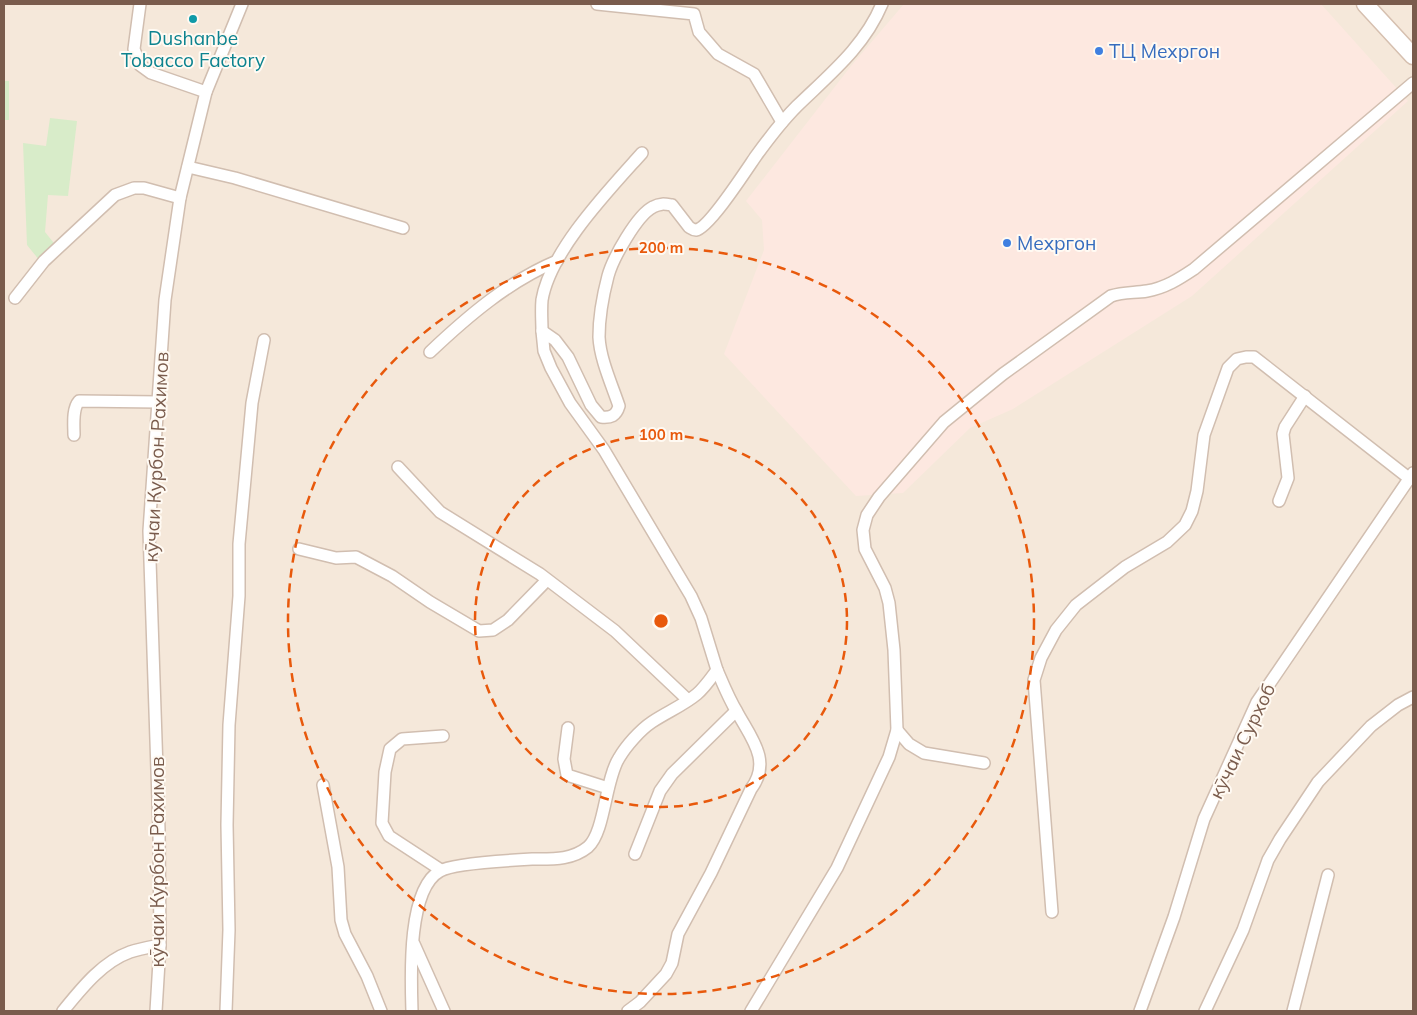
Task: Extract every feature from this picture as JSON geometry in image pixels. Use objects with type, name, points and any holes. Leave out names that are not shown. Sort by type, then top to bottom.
[{"type":"main road","points":[[1365,4],[1413,56]]},
{"type":"street","points":[[140,4],[134,49],[140,65],[151,73],[206,92]]},
{"type":"street","name":"кӯчаи Курбон Рахимов","points":[[156,1011],[160,945],[159,820],[149,532],[165,300],[180,198],[206,92],[242,4]]},
{"type":"street","points":[[597,4],[694,14],[699,32],[718,54],[754,74],[782,122]]},
{"type":"street","points":[[542,331],[555,340],[568,357],[592,405],[601,416],[608,418],[613,416],[619,406],[607,372],[599,338],[601,308],[609,274],[625,239],[652,207],[662,203],[672,205],[689,227],[695,230],[699,229],[717,210],[782,122],[839,67],[874,23],[882,4]]},
{"type":"street","points":[[751,1011],[837,868],[889,757],[897,730],[894,650],[889,603],[885,588],[865,549],[863,530],[867,514],[878,497],[944,422],[1003,374],[1110,296],[1121,292],[1145,292],[1165,287],[1194,269],[1413,83]]},
{"type":"street","points":[[628,1011],[640,1002],[666,974],[672,963],[678,934],[712,873],[751,789],[758,780],[760,760],[757,747],[736,711],[717,670],[691,596],[604,450],[570,402],[544,351],[541,313],[542,299],[557,261],[589,214],[642,153]]},
{"type":"street","points":[[188,167],[235,178],[403,228]]},
{"type":"street","points":[[15,298],[44,261],[115,195],[134,188],[144,188],[180,198]]},
{"type":"street","points":[[430,352],[462,322],[525,276],[557,261]]},
{"type":"street","points":[[226,1011],[229,725],[239,596],[239,544],[252,403],[264,340]]},
{"type":"street","points":[[1052,912],[1034,680],[1041,658],[1056,630],[1076,605],[1124,567],[1167,542],[1185,525],[1192,511],[1197,491],[1204,435],[1228,368],[1237,359],[1246,356],[1254,357],[1411,476]]},
{"type":"street","points":[[1279,501],[1288,478],[1285,427],[1305,396]]},
{"type":"street","points":[[74,436],[75,409],[79,401],[158,402]]},
{"type":"street","points":[[398,467],[440,512],[547,580],[615,631],[688,700]]},
{"type":"street","name":"кӯчаи Сурхоб","points":[[1140,1011],[1174,917],[1204,819],[1257,702],[1411,476]]},
{"type":"street","points":[[299,549],[336,558],[356,557],[392,576],[474,630],[479,631],[493,630],[508,620],[547,580]]},
{"type":"street","points":[[412,1011],[411,980],[415,915],[422,892],[434,875],[441,870],[518,860],[565,858],[578,854],[589,846],[595,837],[613,768],[620,756],[650,723],[698,693],[717,670]]},
{"type":"street","points":[[1205,1011],[1244,930],[1268,860],[1280,839],[1318,782],[1371,726],[1398,705],[1413,697]]},
{"type":"street","points":[[635,854],[660,791],[672,774],[736,711]]},
{"type":"street","points":[[568,728],[564,759],[567,775],[608,788]]},
{"type":"street","points":[[897,730],[909,744],[924,753],[984,763]]},
{"type":"street","points":[[441,870],[389,836],[382,823],[385,772],[390,748],[402,739],[443,736]]},
{"type":"street","points":[[323,786],[338,867],[341,920],[381,1011]]},
{"type":"street","points":[[1294,1011],[1328,876]]},
{"type":"street","points":[[414,943],[444,1011]]},
{"type":"street","points":[[64,1011],[85,985],[108,965],[129,952],[160,945]]},
{"type":"shaded area","points":[[4,4],[1413,4],[1413,1011],[4,1011]]},
{"type":"shaded area","name":"Мехргон","points":[[904,4],[1321,4],[1408,101],[1192,296],[1013,409],[970,428],[903,493],[856,496],[724,354],[764,250],[762,220],[746,201],[851,66]]},
{"type":"green space","points":[[4,81],[9,81],[9,120],[4,120]]},
{"type":"green space","points":[[50,118],[77,121],[68,196],[48,195],[45,232],[57,247],[40,261],[27,245],[23,143],[46,146]]},
{"type":"place","name":"Dushanbe Tobacco Factory","points":[[193,19]]},
{"type":"place","name":"ТЦ Мехргон","points":[[1099,51]]},
{"type":"place","name":"Мехргон","points":[[1007,243]]}]
